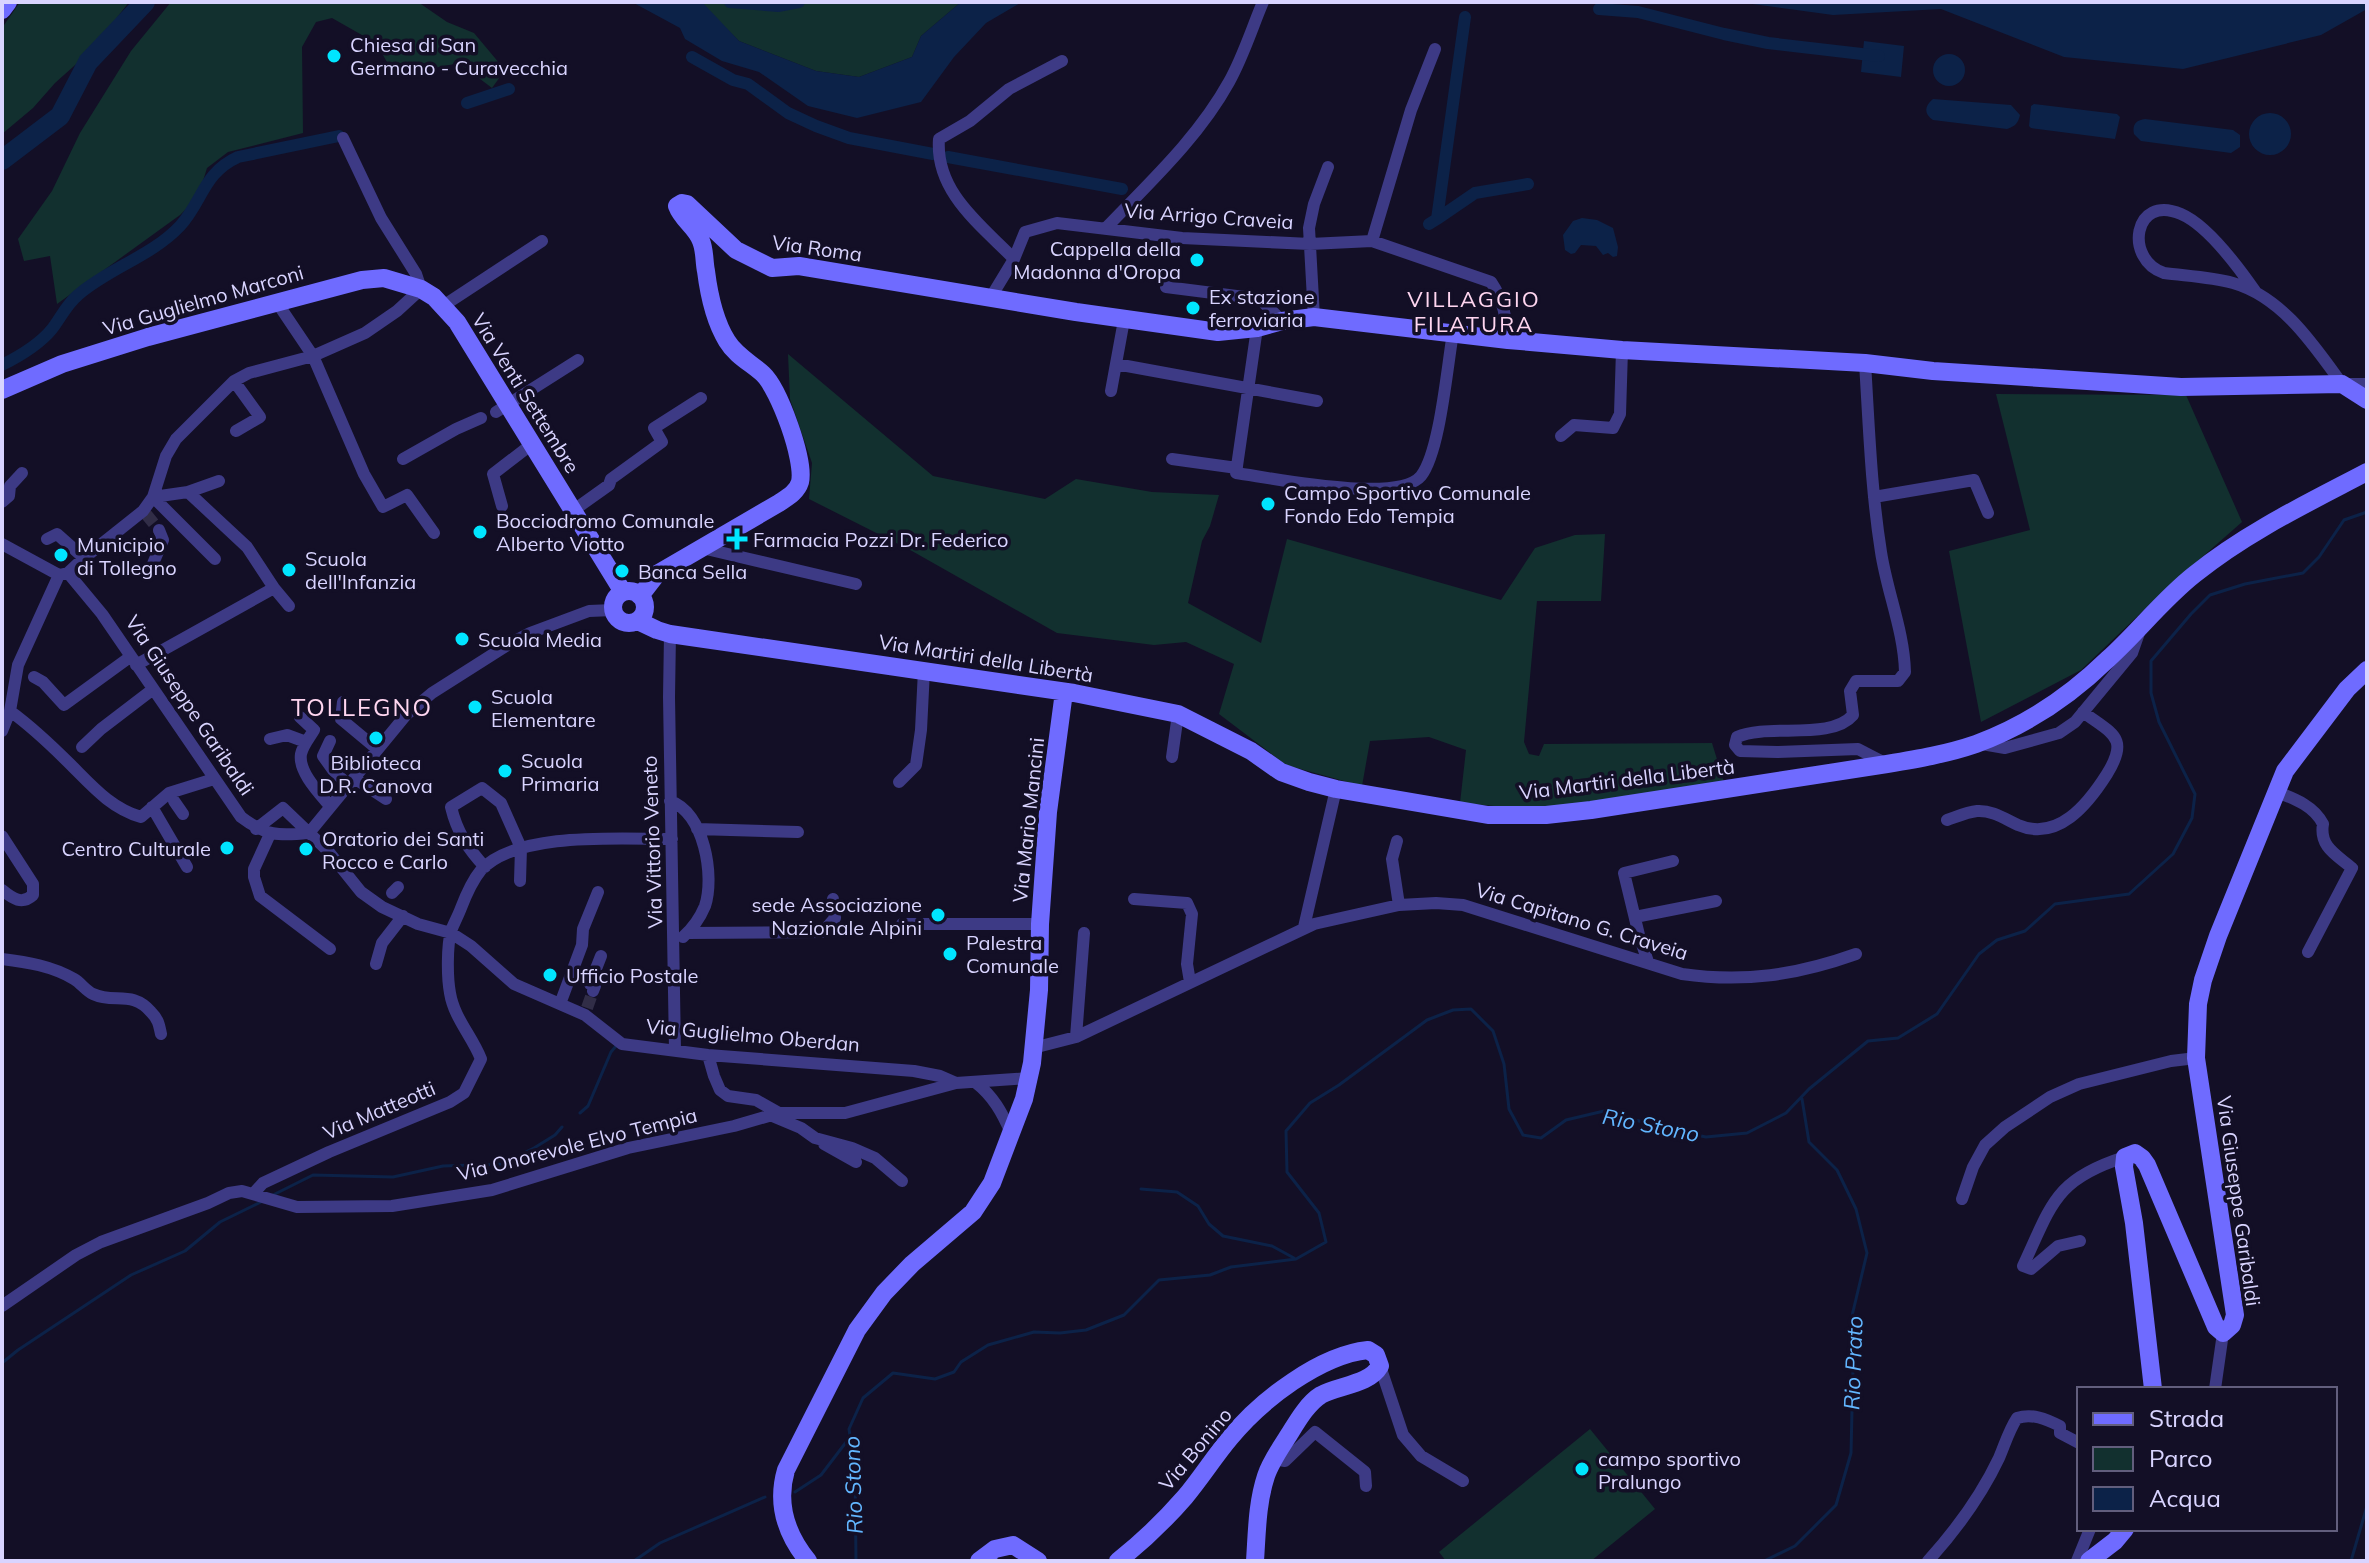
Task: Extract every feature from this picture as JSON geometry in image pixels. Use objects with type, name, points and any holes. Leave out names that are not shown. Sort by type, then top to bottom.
[{"type":"street","points":[[2,10],[8,2]]},
{"type":"street","name":"Via Arrigo Craveia","points":[[1106,228],[1168,166],[1201,124],[1230,81],[1263,2]]},
{"type":"street","points":[[1372,241],[1411,110],[1435,49]]},
{"type":"street","points":[[1014,259],[962,207],[948,182],[938,153],[939,139],[970,121],[1009,89],[1062,61]]},
{"type":"street","name":"Via Venti Settembre","points":[[343,138],[381,218],[416,274],[421,289],[434,297],[457,322],[503,408],[532,444],[632,594]]},
{"type":"street","name":"Via Arrigo Craveia","points":[[1314,317],[1309,228],[1328,167]]},
{"type":"street","name":"Via Roma","points":[[632,594],[657,574],[793,494],[800,485],[801,470],[796,447],[771,385],[728,343],[721,330],[709,298],[702,243],[692,226],[680,215],[677,206],[682,203],[687,204],[736,250],[772,268],[799,266],[1124,320],[1218,332],[1314,317],[1622,350],[1865,363],[1933,371],[2181,387],[2342,384]]},
{"type":"street","points":[[2255,291],[2218,245],[2181,214],[2157,211],[2144,217],[2138,229],[2139,244],[2153,270],[2232,283],[2270,300],[2306,336],[2342,384],[2367,400]]},
{"type":"street","name":"Via Arrigo Craveia","points":[[991,297],[1014,259],[1025,232],[1057,223],[1182,238],[1310,244]]},
{"type":"street","points":[[443,306],[542,241]]},
{"type":"street","points":[[1310,244],[1372,241],[1491,282],[1506,313],[1508,340]]},
{"type":"street","name":"Via Guglielmo Marconi","points":[[2,390],[62,364],[148,337],[335,286],[384,278],[421,289]]},
{"type":"street","points":[[1166,287],[1260,299],[1282,321]]},
{"type":"street","points":[[2,731],[10,711],[18,665],[63,574],[144,512],[176,439],[234,381],[249,373],[313,356],[365,333],[397,311],[421,289]]},
{"type":"street","points":[[276,301],[313,356],[364,474],[383,507],[407,495],[434,533]]},
{"type":"street","points":[[1111,391],[1124,320]]},
{"type":"street","points":[[1257,328],[1236,473],[1362,490],[1409,485],[1421,476],[1434,450],[1453,333]]},
{"type":"street","points":[[1561,436],[1574,425],[1613,428],[1620,414],[1622,350]]},
{"type":"street","points":[[503,408],[578,360]]},
{"type":"street","points":[[1865,363],[1881,554],[1905,672],[1898,681],[1856,681],[1850,691],[1853,715],[1848,721],[1817,730],[1748,732],[1737,737],[1735,745],[1740,751],[1765,752],[1858,749],[1887,764]]},
{"type":"street","points":[[1116,364],[1317,401]]},
{"type":"street","points":[[234,381],[260,417],[236,431]]},
{"type":"street","points":[[2342,384],[2367,384]]},
{"type":"street","points":[[574,510],[662,442],[654,428],[701,398]]},
{"type":"street","points":[[403,459],[481,418]]},
{"type":"street","points":[[502,506],[493,474],[532,444]]},
{"type":"street","points":[[1172,459],[1237,468]]},
{"type":"street","name":"Via Martiri della Libertà","points":[[638,621],[670,634],[1064,692],[1178,714],[1251,751],[1281,772],[1336,789],[1488,815],[1546,815],[1887,764],[1937,755],[1978,743],[2051,705],[2108,660],[2193,575],[2226,551],[2367,472]]},
{"type":"street","points":[[2,502],[9,496],[10,486],[22,473]]},
{"type":"street","points":[[1874,497],[1974,480],[1988,513]]},
{"type":"street","points":[[153,497],[188,492],[219,481]]},
{"type":"street","points":[[188,492],[227,527],[254,557],[257,566],[289,606]]},
{"type":"street","points":[[153,497],[215,559]]},
{"type":"street","points":[[152,566],[163,540],[159,530]]},
{"type":"street","points":[[47,539],[57,534],[84,558]]},
{"type":"street","name":"Via Giuseppe Garibaldi","points":[[2,544],[63,574],[102,614],[241,817],[256,829],[270,834],[309,833]]},
{"type":"street","points":[[702,548],[856,584]]},
{"type":"street","points":[[34,677],[43,682],[64,705],[133,661],[274,588]]},
{"type":"street","points":[[632,594],[645,606],[642,617],[628,624],[614,615],[613,610],[615,599],[632,594]]},
{"type":"street","points":[[309,833],[406,715],[432,693],[509,644],[570,617],[589,611],[613,610]]},
{"type":"street","points":[[1978,743],[2005,748],[2059,733],[2075,722],[2132,653],[2141,626]]},
{"type":"street","name":"Via Vittorio Veneto","points":[[670,634],[675,1050]]},
{"type":"street","points":[[899,782],[916,765],[924,670]]},
{"type":"street","name":"Via Giuseppe Garibaldi","points":[[2223,1333],[2232,1325],[2235,1315],[2196,1058],[2198,1004],[2203,980],[2285,771],[2347,689],[2367,670]]},
{"type":"street","points":[[82,747],[152,690]]},
{"type":"street","name":"Via Mario Mancini","points":[[1033,1048],[1048,812],[1064,692]]},
{"type":"street","points":[[343,702],[341,719],[377,749]]},
{"type":"street","points":[[10,711],[52,746],[89,785],[116,806],[141,817],[171,796],[214,779]]},
{"type":"street","points":[[1947,820],[1976,811],[1993,813],[2036,830],[2055,826],[2074,815],[2087,804],[2118,753],[2117,741],[2112,734],[2083,712]]},
{"type":"street","points":[[1172,757],[1178,714]]},
{"type":"street","points":[[300,717],[314,730],[301,755],[302,764],[330,806]]},
{"type":"street","points":[[270,739],[287,735],[306,742]]},
{"type":"street","points":[[330,741],[323,756],[351,781],[386,799]]},
{"type":"street","points":[[485,867],[467,847],[454,822],[451,807],[482,788],[501,803],[521,848],[520,881]]},
{"type":"street","points":[[1304,927],[1336,789]]},
{"type":"street","points":[[2277,792],[2300,801],[2316,813],[2323,824],[2323,842],[2352,868],[2308,952]]},
{"type":"street","points":[[171,796],[183,814]]},
{"type":"street","points":[[670,801],[678,804],[697,829],[703,842],[708,883],[706,903],[699,918],[675,944]]},
{"type":"street","points":[[152,807],[187,867]]},
{"type":"street","name":"Via Guglielmo Oberdan","points":[[256,829],[283,808],[328,851],[361,892],[389,898],[403,916],[418,924],[451,933],[471,946],[514,984],[560,1004],[586,1011],[622,1044],[708,1055],[914,1071],[956,1083],[1029,1078]]},
{"type":"street","points":[[697,829],[798,832]]},
{"type":"street","points":[[270,834],[254,869],[260,896],[330,949]]},
{"type":"street","points":[[2,836],[33,884],[33,895],[27,901],[18,901],[2,890]]},
{"type":"street","name":"Via Matteotti","points":[[2,1306],[76,1255],[101,1242],[229,1193],[242,1191],[253,1194],[263,1183],[315,1158],[428,1112],[464,1093],[481,1059],[475,1043],[456,1015],[450,993],[451,933],[468,889],[485,867],[521,848],[551,841],[672,839]]},
{"type":"street","points":[[1397,841],[1392,859],[1399,905]]},
{"type":"street","points":[[1648,962],[1624,873],[1673,861]]},
{"type":"street","points":[[560,1004],[598,892]]},
{"type":"street","points":[[688,933],[823,932],[835,918],[833,899]]},
{"type":"street","points":[[1134,899],[1187,903],[1192,914],[1187,964],[1190,982]]},
{"type":"street","points":[[1635,917],[1716,901]]},
{"type":"street","name":"Via Capitano G. Craveia","points":[[1033,1048],[1076,1037],[1304,927],[1399,905],[1463,905],[1682,974],[1717,979],[1754,978],[1831,963],[1856,954]]},
{"type":"street","points":[[376,964],[382,943],[403,916]]},
{"type":"street","points":[[902,924],[1040,924]]},
{"type":"street","points":[[1076,1037],[1084,933]]},
{"type":"street","points":[[593,991],[595,986],[590,984],[601,956]]},
{"type":"street","points":[[2,959],[48,967],[74,979],[89,993],[98,996],[138,1001],[159,1022],[161,1034]]},
{"type":"street","points":[[808,1561],[786,1526],[781,1504],[786,1470],[857,1330],[884,1293],[912,1264],[973,1212],[992,1183],[1024,1099],[1033,1048]]},
{"type":"street","points":[[708,1055],[717,1086],[723,1093],[756,1100],[832,1150],[856,1162]]},
{"type":"street","points":[[1962,1199],[1967,1181],[1985,1145],[2005,1127],[2050,1097],[2097,1079],[2196,1058]]},
{"type":"street","points":[[975,1082],[987,1091],[1002,1112],[1011,1133]]},
{"type":"street","name":"Via Onorevole Elvo Tempia","points":[[253,1194],[297,1207],[392,1206],[492,1190],[628,1148],[734,1126],[775,1114],[845,1113],[956,1083]]},
{"type":"street","points":[[815,1138],[875,1158],[902,1181]]},
{"type":"street","points":[[2080,1241],[2058,1246],[2031,1269],[2023,1266],[2057,1195],[2080,1176],[2135,1153],[2147,1165],[2216,1327],[2223,1333],[2215,1387]]},
{"type":"street","points":[[2125,1157],[2153,1387]]},
{"type":"street","name":"Via Bonino","points":[[1118,1561],[1185,1497],[1231,1435],[1288,1385],[1351,1352],[1368,1350],[1376,1355],[1380,1366]]},
{"type":"street","points":[[1255,1561],[1258,1504],[1267,1473],[1300,1416],[1319,1397],[1365,1380],[1380,1366]]},
{"type":"street","points":[[1380,1366],[1403,1435],[1421,1456],[1463,1481]]},
{"type":"street","points":[[1928,1561],[1975,1501],[2017,1418],[2028,1414],[2053,1422],[2060,1426],[2060,1433],[2077,1442]]},
{"type":"street","points":[[1274,1459],[1285,1461],[1315,1432],[1365,1472],[1366,1486]]},
{"type":"street","points":[[2077,1561],[2089,1531]]},
{"type":"street","points":[[2089,1561],[2123,1531]]},
{"type":"street","points":[[979,1561],[995,1549],[1013,1545],[1038,1561]]},
{"type":"green space","points":[[20,2],[129,2],[93,49],[2,134],[2,28]]},
{"type":"green space","points":[[171,2],[418,2],[447,22],[474,33],[505,70],[492,88],[459,63],[395,76],[376,43],[332,18],[316,22],[302,47],[303,133],[228,152],[207,168],[198,197],[180,215],[57,304],[50,256],[24,261],[18,239],[52,191],[80,133],[131,51]]},
{"type":"green space","points":[[700,2],[961,2],[921,36],[912,57],[859,77],[816,71],[739,41]]},
{"type":"green space","points":[[788,354],[933,476],[1045,499],[1076,479],[1152,492],[1219,495],[1202,541],[1188,603],[1261,643],[1287,539],[1501,600],[1535,548],[1575,535],[1605,534],[1601,601],[1537,601],[1524,742],[1529,754],[1539,756],[1544,744],[1712,743],[1724,782],[1541,810],[1460,803],[1466,750],[1429,737],[1370,741],[1362,786],[1286,765],[1219,714],[1234,664],[1186,642],[1154,645],[1057,633],[912,551],[809,499],[812,463],[790,399]]},
{"type":"green space","points":[[1996,394],[2186,395],[2242,522],[2081,670],[1981,722],[1949,551],[2030,530]]},
{"type":"green space","name":"campo sportivo Pralungo","points":[[1590,1429],[1655,1509],[1591,1561],[1446,1561],[1439,1552]]},
{"type":"water","points":[[632,2],[703,3],[739,41],[816,71],[859,77],[912,57],[921,36],[961,2],[1022,2],[986,23],[954,57],[921,102],[857,118],[808,106],[759,72],[722,61],[685,39],[680,28]]},
{"type":"water","points":[[1738,2],[2367,2],[2367,9],[2321,35],[2183,69],[2064,57],[1941,9],[1833,15]]},
{"type":"water","points":[[1864,41],[1904,46],[1901,77],[1861,72]]},
{"type":"water","points":[[1949,54],[1960,59],[1965,70],[1960,81],[1949,86],[1938,81],[1933,70],[1938,59]]},
{"type":"water","points":[[1933,99],[2011,105],[2020,115],[2016,124],[2007,129],[1933,120],[1926,110]]},
{"type":"water","points":[[2031,106],[2117,114],[2120,117],[2115,139],[2031,128]]},
{"type":"water","points":[[2270,113],[2285,119],[2291,134],[2285,149],[2270,155],[2255,149],[2249,134],[2255,119]]},
{"type":"water","points":[[2145,119],[2233,130],[2240,135],[2240,147],[2231,153],[2141,141],[2134,134],[2134,126]]},
{"type":"water","points":[[1582,218],[1597,220],[1613,228],[1617,256],[1603,255],[1596,246],[1581,245],[1571,254],[1565,250],[1563,235],[1573,221]]},
{"type":"waterway","points":[[2,160],[60,116],[88,62],[145,2]]},
{"type":"waterway","points":[[730,2],[778,6],[799,2]]},
{"type":"waterway","points":[[1599,9],[1638,12],[1768,43],[1879,56]]},
{"type":"waterway","points":[[1429,224],[1437,219],[1465,17]]},
{"type":"waterway","points":[[692,57],[733,80],[748,84],[788,113],[816,126],[849,138],[933,154]]},
{"type":"waterway","points":[[467,103],[509,89]]},
{"type":"waterway","points":[[2,365],[41,340],[78,295],[169,236],[188,217],[210,179],[226,164],[238,157],[339,136]]},
{"type":"waterway","points":[[948,157],[1122,189]]},
{"type":"waterway","points":[[1437,219],[1475,193],[1528,184]]},
{"type":"waterway","name":"Rio Stono","points":[[856,1561],[855,1469],[849,1429],[863,1398],[893,1373],[935,1379],[954,1372],[961,1362],[988,1345],[1034,1332],[1086,1330],[1124,1315],[1159,1280],[1210,1275],[1231,1267],[1296,1259],[1326,1242],[1319,1213],[1287,1172],[1286,1131],[1310,1103],[1427,1020],[1453,1010],[1471,1009],[1493,1031],[1504,1064],[1509,1109],[1523,1135],[1541,1138],[1566,1120],[1604,1111],[1706,1137],[1747,1133],[1786,1113],[1809,1089],[1868,1041],[1898,1038],[1937,1014],[1979,954],[1997,940],[2025,931],[2055,904],[2129,894],[2173,854],[2192,818],[2195,794],[2159,722],[2151,693],[2151,661],[2210,595],[2245,584],[2303,573],[2319,557],[2344,520],[2367,512]]},
{"type":"waterway","points":[[580,1113],[588,1106],[616,1046]]},
{"type":"waterway","name":"Rio Prato","points":[[1764,1561],[1795,1546],[1836,1505],[1851,1453],[1851,1320],[1867,1253],[1856,1209],[1837,1170],[1809,1142],[1802,1099]]},
{"type":"waterway","points":[[273,1195],[313,1175],[393,1177],[443,1166],[502,1164],[534,1148],[562,1127]]},
{"type":"waterway","points":[[1141,1189],[1177,1192],[1198,1206],[1209,1224],[1223,1236],[1272,1246],[1294,1258]]},
{"type":"waterway","points":[[2,1363],[131,1275],[185,1251],[220,1222],[263,1201]]},
{"type":"waterway","points":[[795,1492],[821,1475],[850,1437]]},
{"type":"waterway","points":[[634,1561],[660,1543],[765,1497]]},
{"type":"waterway","points":[[2351,1561],[2367,1506]]},
{"type":"tunnel","points":[[146,514],[159,530]]},
{"type":"tunnel","points":[[587,1008],[593,991]]},
{"type":"place","name":"Chiesa di San Germano - Curavecchia","points":[[334,56]]},
{"type":"place","name":"Cappella della Madonna d'Oropa","points":[[1197,260]]},
{"type":"place","name":"Ex stazione ferroviaria","points":[[1193,308]]},
{"type":"place","name":"Campo Sportivo Comunale Fondo Edo Tempia","points":[[1268,504]]},
{"type":"place","name":"Bocciodromo Comunale Alberto Viotto","points":[[480,532]]},
{"type":"place","name":"Farmacia Pozzi Dr. Federico","points":[[737,539]]},
{"type":"place","name":"Municipio di Tollegno","points":[[61,555]]},
{"type":"place","name":"Scuola dell'Infanzia","points":[[289,570]]},
{"type":"place","name":"Banca Sella","points":[[622,571]]},
{"type":"place","name":"Scuola Media","points":[[462,639]]},
{"type":"place","name":"Scuola Elementare","points":[[475,707]]},
{"type":"place","name":"Biblioteca D.R. Canova","points":[[376,738]]},
{"type":"place","name":"Scuola Primaria","points":[[505,771]]},
{"type":"place","name":"Centro Culturale","points":[[227,848]]},
{"type":"place","name":"Oratorio dei Santi Rocco e Carlo","points":[[306,849]]},
{"type":"place","name":"sede Associazione Nazionale Alpini","points":[[938,915]]},
{"type":"place","name":"Palestra Comunale","points":[[950,954]]},
{"type":"place","name":"Ufficio Postale","points":[[550,975]]},
{"type":"place","name":"campo sportivo Pralungo","points":[[1582,1469]]},
{"type":"district","name":"VILLAGGIO FILATURA","points":[[1474,312]]},
{"type":"district","name":"TOLLEGNO","points":[[362,707]]}]
